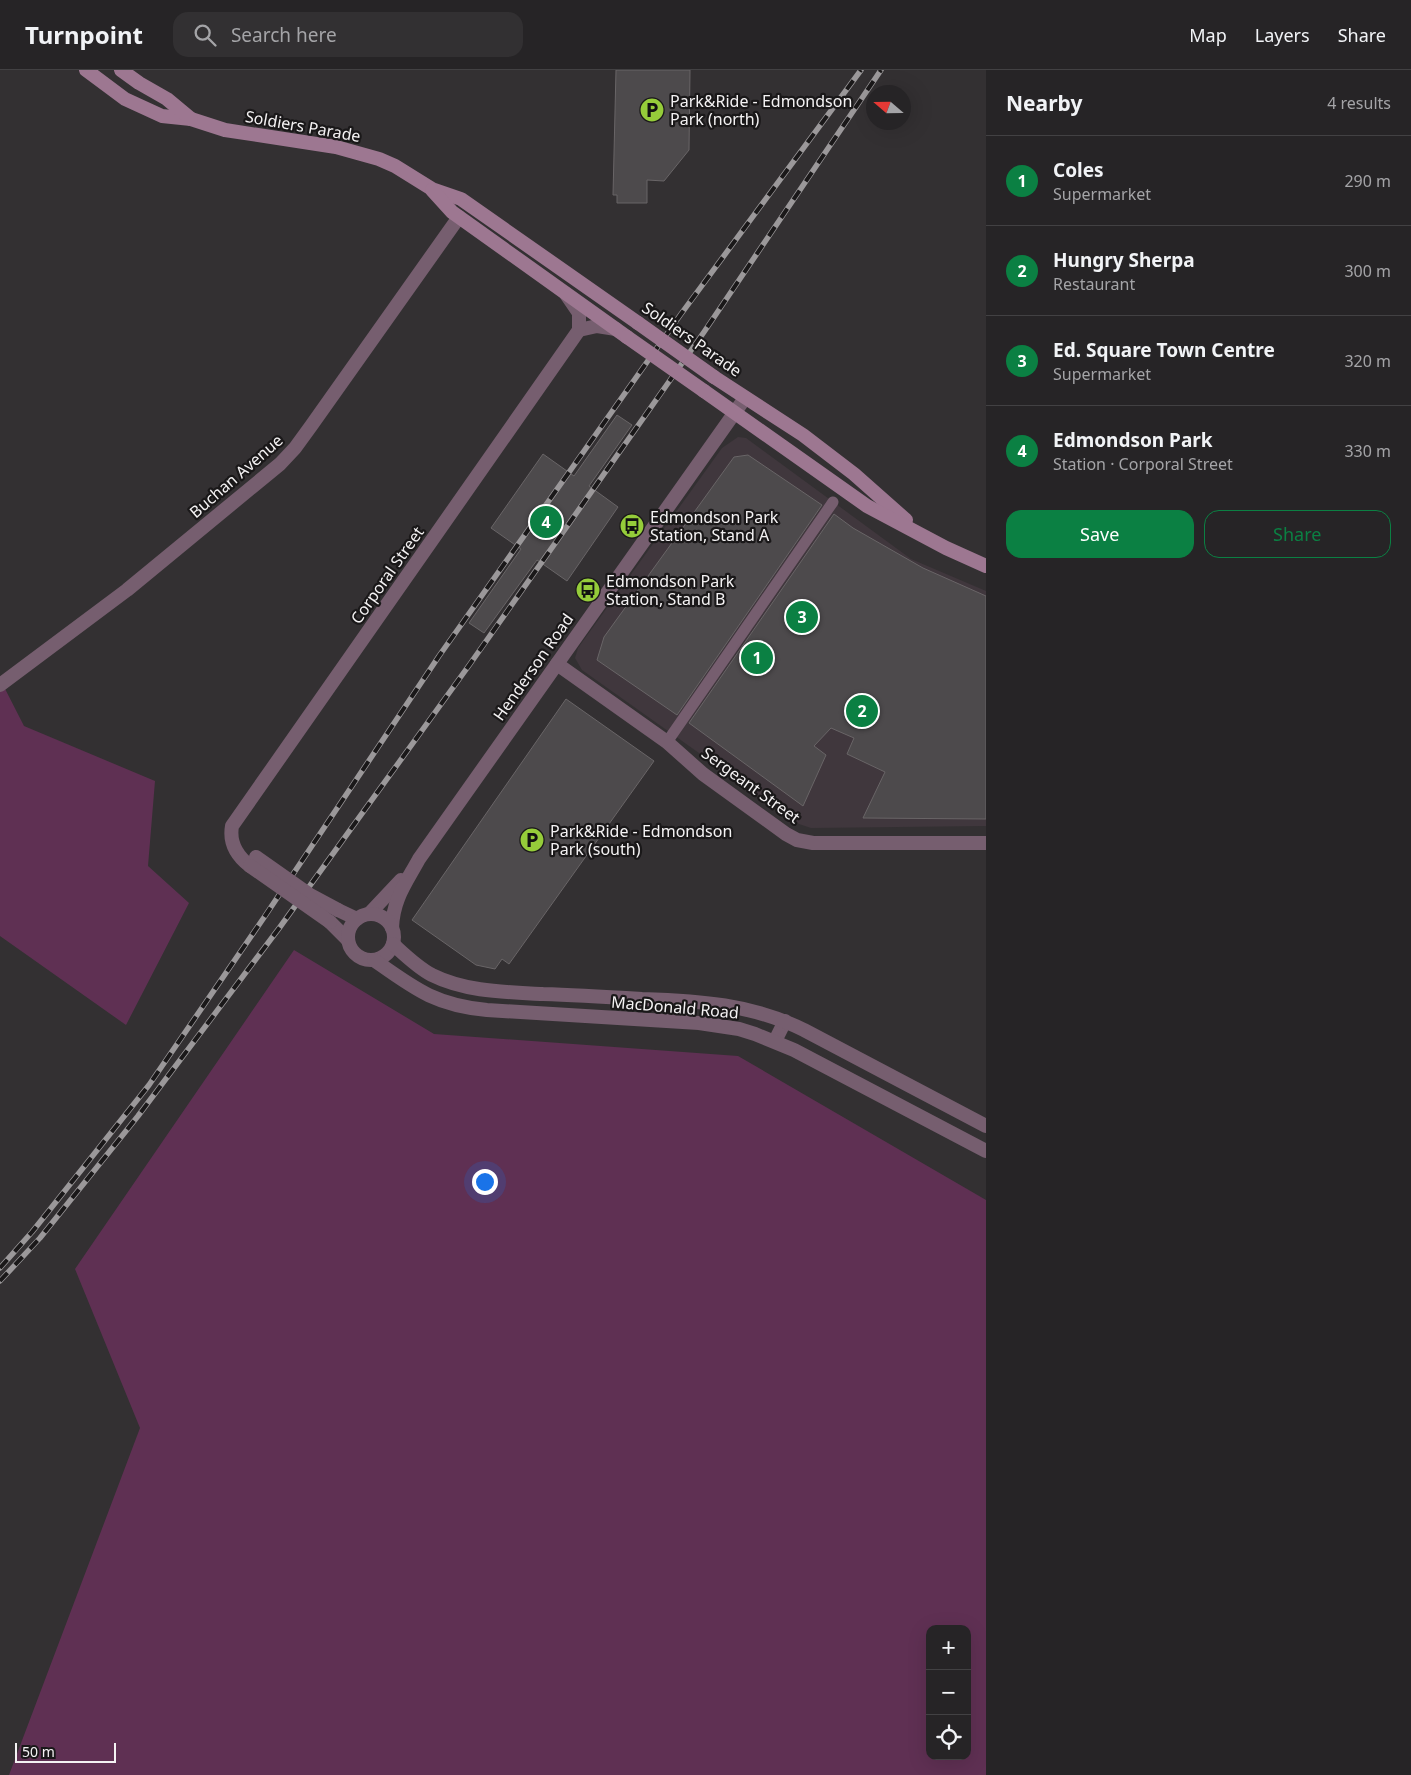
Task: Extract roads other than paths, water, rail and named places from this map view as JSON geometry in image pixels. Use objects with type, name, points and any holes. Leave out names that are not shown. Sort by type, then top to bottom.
[{"type":"main road","name":"Soldiers Parade","points":[[86,70],[125,99],[162,116],[191,119],[225,130],[336,147],[360,153],[395,166],[432,189],[461,199],[714,377],[817,446],[854,474],[921,534]]},
{"type":"main road","name":"Soldiers Parade","points":[[121,70],[167,99],[191,119]]},
{"type":"main road","name":"Soldiers Parade","points":[[432,189],[458,217],[867,506],[970,560],[986,566]]},
{"type":"street","name":"Buchan Avenue","points":[[0,685],[127,590],[280,464],[295,448],[311,426],[458,217]]},
{"type":"street","points":[[566,294],[579,313],[579,330],[597,326],[622,333]]},
{"type":"street","name":"Corporal Street","points":[[253,861],[233,842],[232,826],[579,330]]},
{"type":"street","name":"Henderson Road","points":[[392,928],[397,900],[419,859],[745,398]]},
{"type":"street","points":[[667,742],[833,502]]},
{"type":"street","name":"Sergeant Street","points":[[557,664],[667,742],[703,774],[797,840],[813,843],[986,843]]},
{"type":"street","name":"Henderson Road","points":[[363,916],[419,859]]},
{"type":"street","points":[[253,861],[338,910],[363,916],[381,916],[388,921],[392,928],[394,934],[393,944],[386,954],[374,960],[364,959],[355,954],[348,940],[330,922],[253,861]]},
{"type":"street","points":[[348,940],[349,930],[363,916]]},
{"type":"street","name":"MacDonald Road","points":[[393,944],[407,958],[432,975],[469,988],[710,1002],[756,1012],[785,1021],[986,1126]]},
{"type":"street","name":"MacDonald Road","points":[[374,960],[423,993],[454,1005],[487,1010],[699,1023],[739,1029],[776,1041],[986,1151]]},
{"type":"street","points":[[776,1041],[785,1021]]},
{"type":"railway","points":[[0,1268],[32,1232],[149,1085],[439,656],[681,314],[861,70]]},
{"type":"railway","points":[[0,1281],[40,1238],[138,1116],[280,927],[470,664],[704,332],[881,70]]},
{"type":"place","name":"Park&Ride - Edmondson Park (north)","points":[[652,110]]},
{"type":"place","name":"Edmondson Park","points":[[546,522]]},
{"type":"place","name":"Edmondson Park Station, Stand A","points":[[632,526]]},
{"type":"place","name":"Edmondson Park Station, Stand B","points":[[588,590]]},
{"type":"place","name":"Ed. Square Town Centre","points":[[802,617]]},
{"type":"place","name":"Coles","points":[[757,658]]},
{"type":"place","name":"Hungry Sherpa","points":[[862,711]]},
{"type":"place","name":"Park&Ride - Edmondson Park (south)","points":[[532,840]]}]
